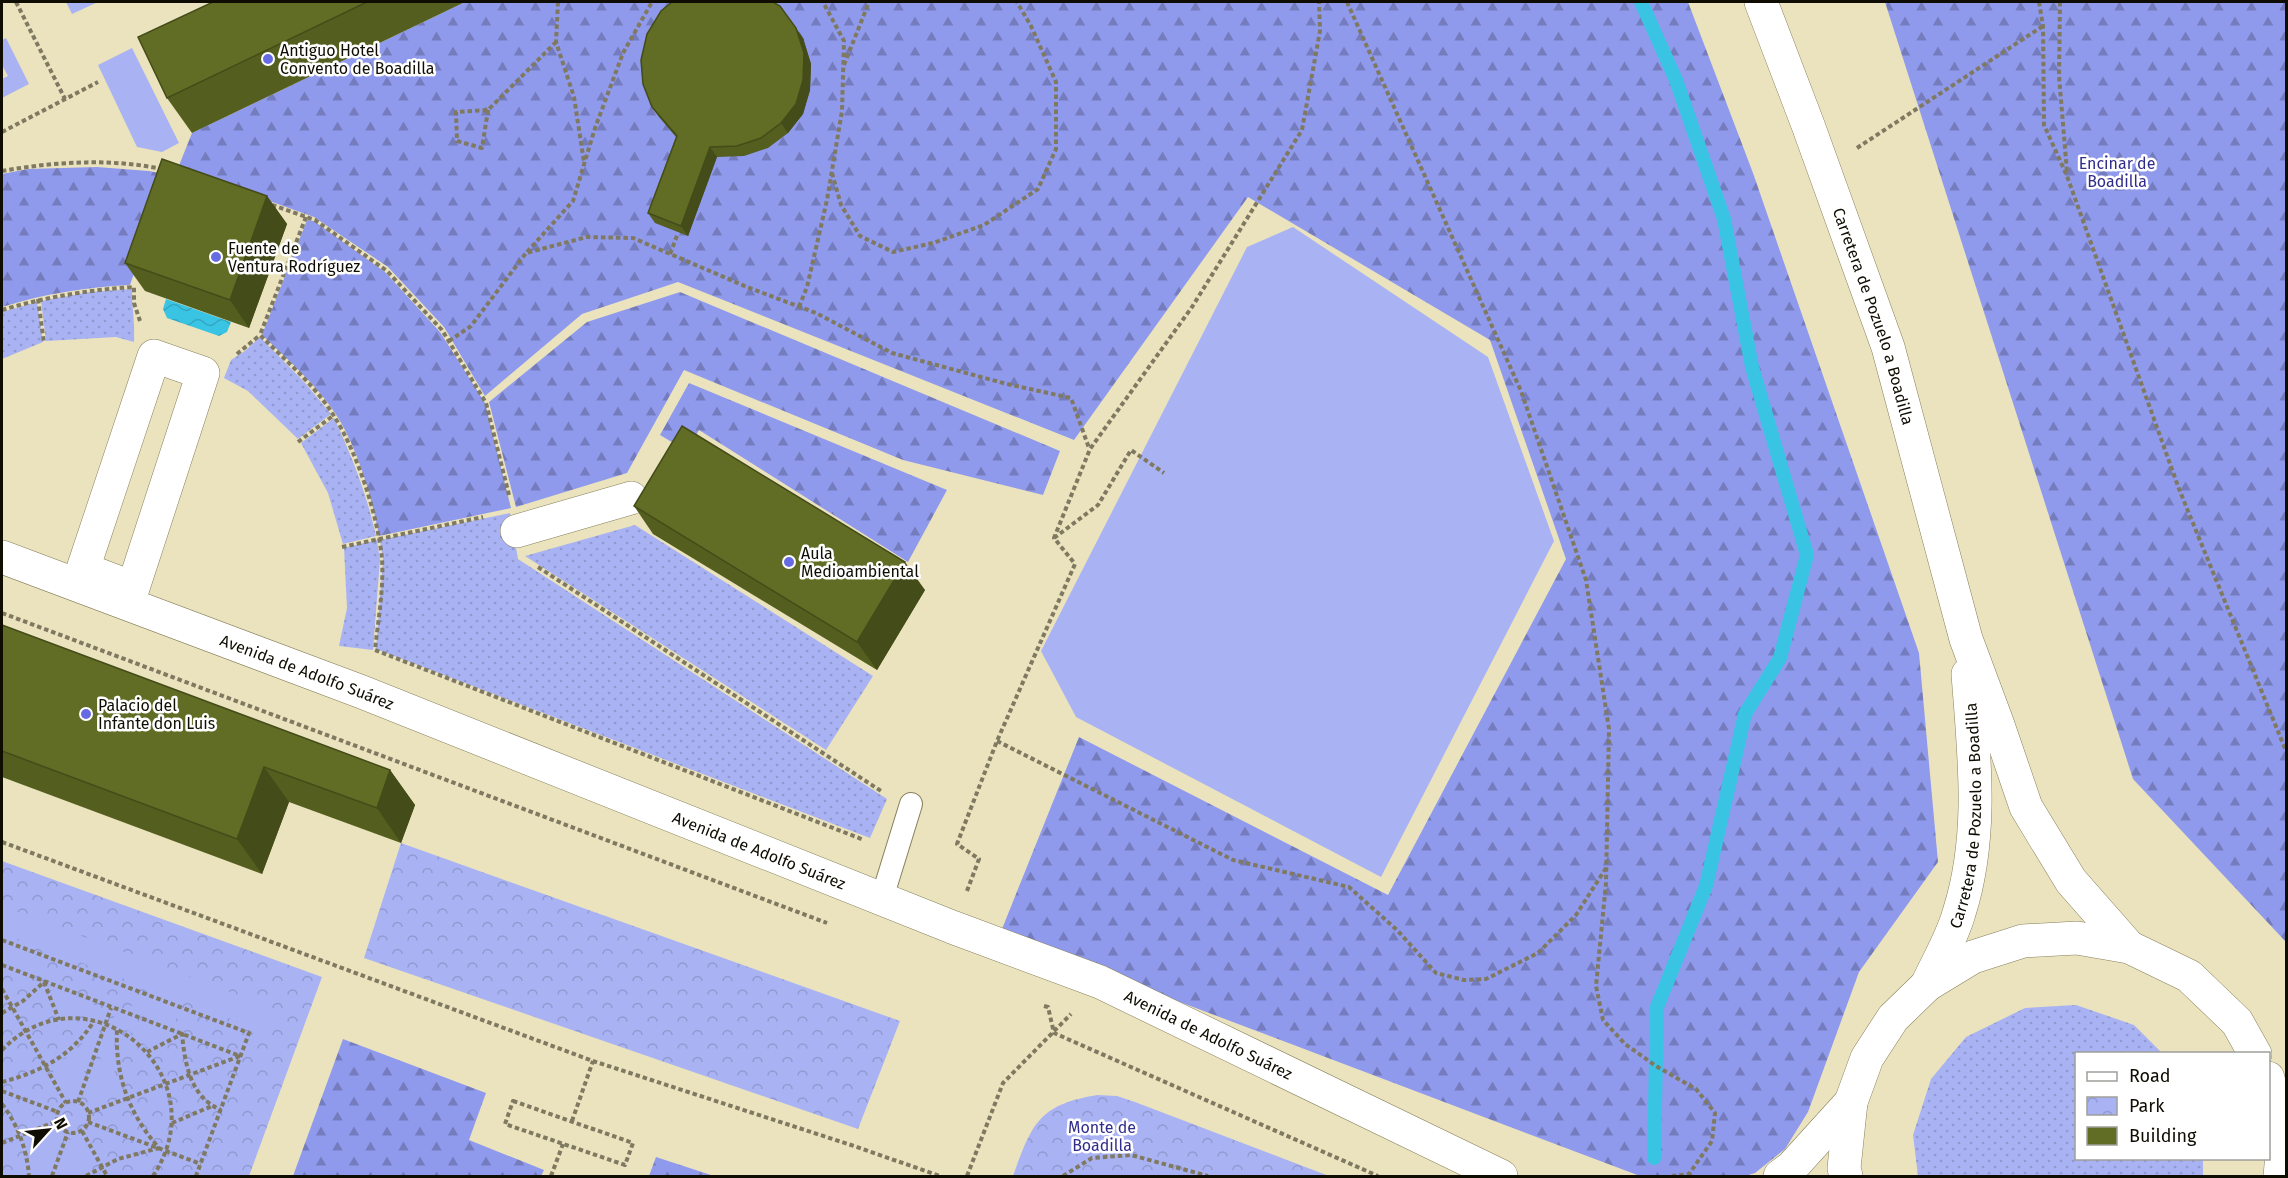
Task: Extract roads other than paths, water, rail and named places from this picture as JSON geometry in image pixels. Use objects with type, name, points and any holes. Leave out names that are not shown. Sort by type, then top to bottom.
[{"type":"street","name":"Carretera de Pozuelo a Boadilla","points":[[1761,2],[1888,347],[1966,639],[2026,807],[2071,881],[2129,947]]},
{"type":"street","points":[[154,356],[203,373],[133,588],[83,569],[154,356]]},
{"type":"street","points":[[515,520],[631,498]]},
{"type":"street","name":"Avenida de Adolfo Suárez","points":[[2,557],[362,692],[952,927],[1100,982],[1501,1176]]},
{"type":"street","name":"Carretera de Pozuelo a Boadilla","points":[[1927,985],[1959,914],[1970,869],[1975,826],[1976,783],[1966,639]]},
{"type":"street","points":[[1846,1176],[1844,1168],[1851,1102],[1867,1058],[1893,1018],[1927,985],[1973,957],[2023,941],[2077,938],[2129,947],[2189,976],[2237,1022],[2254,1052]]},
{"type":"street","points":[[2270,1087],[2283,1144],[2280,1176]]},
{"type":"street","points":[[1780,1176],[1792,1167],[1851,1102]]},
{"type":"lane","points":[[882,898],[911,804]]},
{"type":"water","points":[[166,299],[231,322],[227,332],[219,336],[167,318],[163,309]]},
{"type":"waterway","points":[[1641,2],[1676,80],[1724,219],[1752,367],[1807,555],[1780,658],[1745,714],[1706,886],[1657,1007],[1654,1158]]},
{"type":"place","name":"Antiguo Hotel Convento de Boadilla","points":[[268,59]]},
{"type":"place","name":"Fuente de Ventura Rodríguez","points":[[216,257]]},
{"type":"place","name":"Aula Medioambiental","points":[[789,562]]},
{"type":"place","name":"Palacio del Infante don Luis","points":[[86,714]]},
{"type":"park label","name":"Encinar de Boadilla","points":[[2117,172]]},
{"type":"park label","name":"Monte de Boadilla","points":[[1102,1136]]}]
